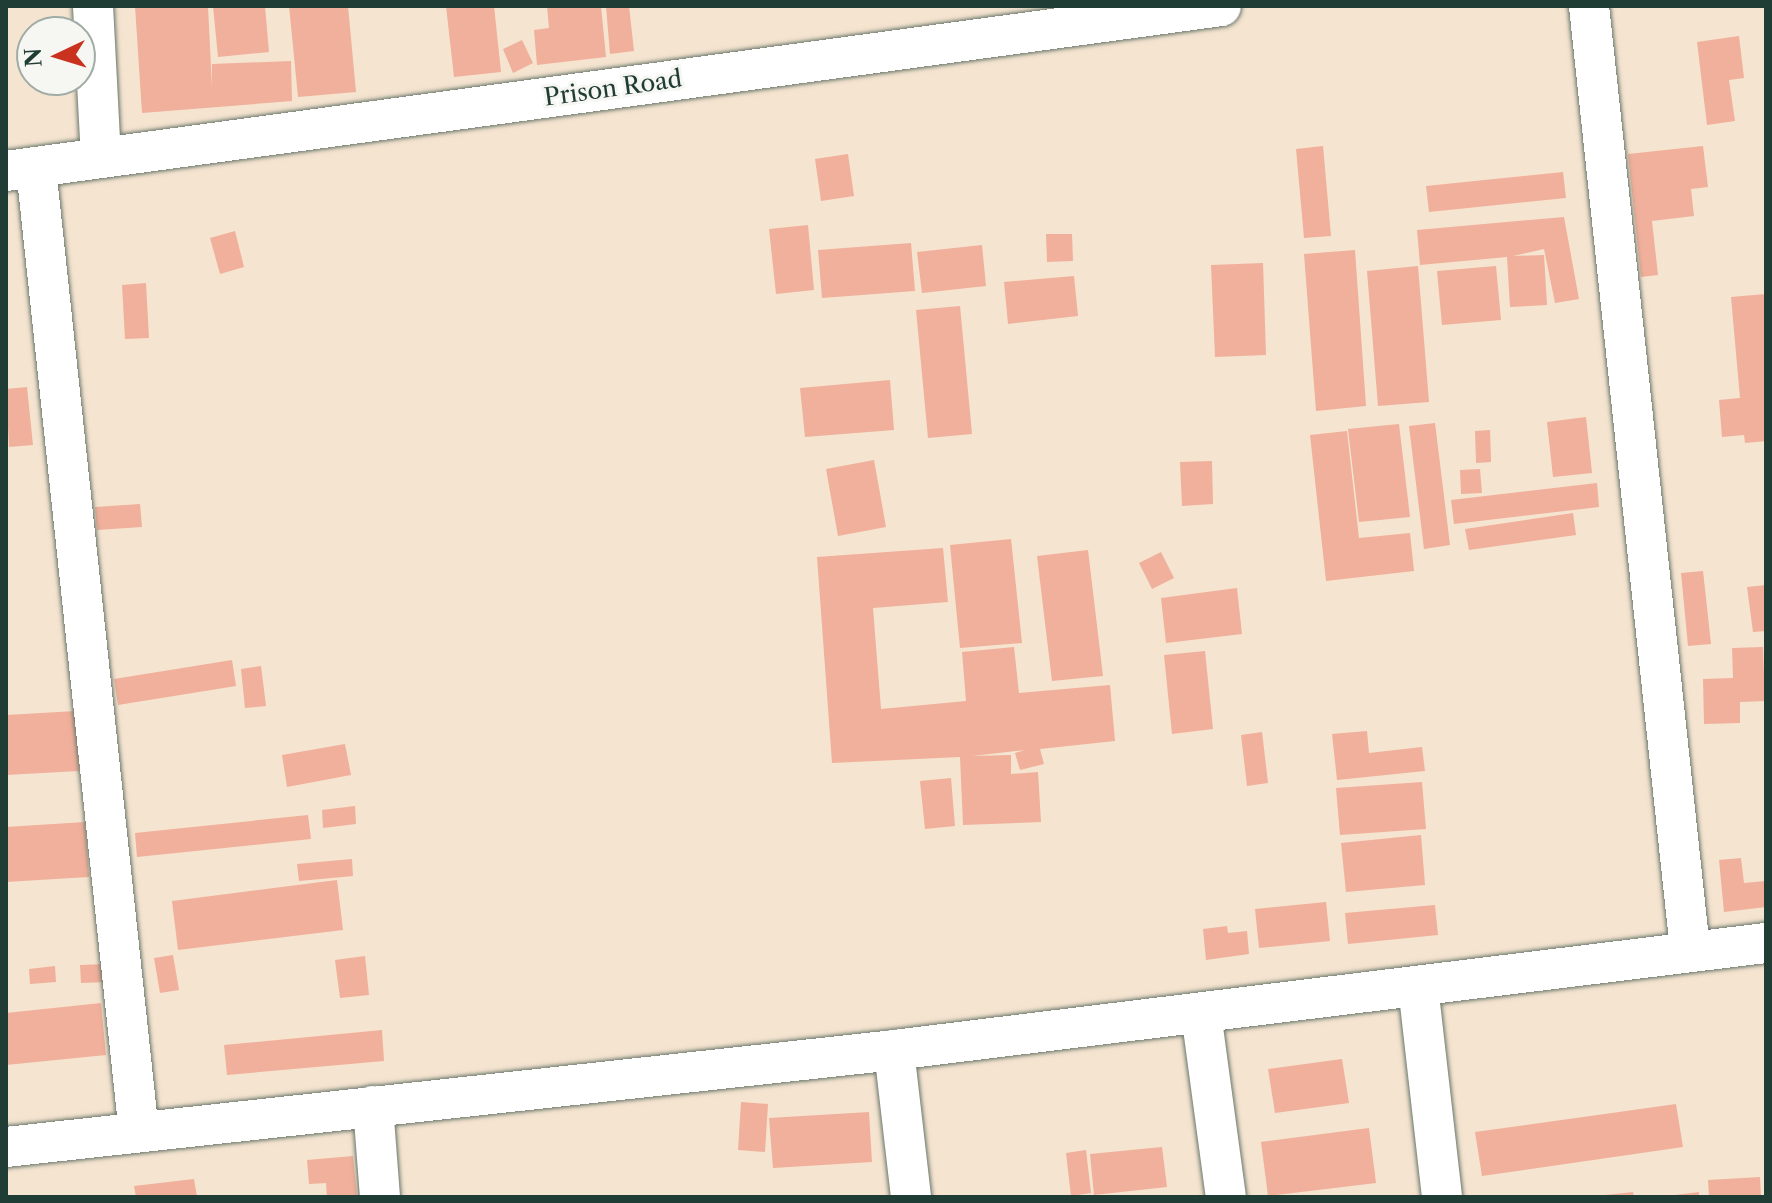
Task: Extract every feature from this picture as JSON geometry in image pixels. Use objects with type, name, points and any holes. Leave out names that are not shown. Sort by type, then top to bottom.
[{"type":"street","points":[[93,6],[101,157]]},
{"type":"street","name":"Prison Road","points":[[21,170],[1221,6]]},
{"type":"street","points":[[1589,6],[1690,950]]},
{"type":"street","points":[[21,170],[139,1133]]},
{"type":"street","points":[[6,1147],[894,1050],[1766,943]]},
{"type":"street","points":[[1418,986],[1442,1197]]},
{"type":"street","points":[[1201,1013],[1226,1197]]},
{"type":"street","points":[[894,1050],[911,1197]]},
{"type":"street","points":[[373,1106],[380,1197]]},
{"type":"building","points":[[135,6],[208,6],[212,87],[212,64],[291,61],[292,101],[142,113]]},
{"type":"building","points":[[213,6],[265,6],[269,52],[218,57]]},
{"type":"building","points":[[289,6],[348,6],[356,92],[298,97]]},
{"type":"building","points":[[446,6],[494,6],[501,72],[454,77]]},
{"type":"building","points":[[547,6],[601,6],[606,57],[537,65],[534,30],[549,28]]},
{"type":"building","points":[[606,6],[629,6],[634,51],[610,54]]},
{"type":"building","points":[[1739,36],[1744,78],[1729,80],[1735,121],[1707,125],[1697,42]]},
{"type":"building","points":[[522,40],[533,63],[513,73],[503,49]]},
{"type":"building","points":[[1323,146],[1331,236],[1304,238],[1296,149]]},
{"type":"building","points":[[1703,146],[1708,187],[1691,189],[1694,216],[1652,221],[1658,275],[1641,277],[1628,154]]},
{"type":"building","points":[[848,154],[854,196],[821,201],[815,159]]},
{"type":"building","points":[[1563,172],[1566,198],[1429,212],[1426,186]]},
{"type":"building","points":[[1564,217],[1579,299],[1555,303],[1544,249],[1513,256],[1544,255],[1547,305],[1510,307],[1507,257],[1420,265],[1417,230]]},
{"type":"building","points":[[808,225],[814,290],[776,294],[769,229]]},
{"type":"building","points":[[235,231],[244,267],[220,274],[210,238]]},
{"type":"building","points":[[1046,234],[1072,234],[1073,261],[1047,262]]},
{"type":"building","points":[[911,243],[915,291],[822,298],[818,250]]},
{"type":"building","points":[[982,245],[986,286],[922,293],[917,252]]},
{"type":"building","points":[[1355,250],[1366,406],[1316,411],[1304,254]]},
{"type":"building","points":[[1263,263],[1266,355],[1215,357],[1211,265]]},
{"type":"building","points":[[1418,266],[1429,402],[1378,406],[1367,271]]},
{"type":"building","points":[[1496,266],[1501,320],[1442,325],[1437,271]]},
{"type":"building","points":[[1074,276],[1078,316],[1008,324],[1004,282]]},
{"type":"building","points":[[146,283],[149,338],[125,339],[122,285]]},
{"type":"building","points":[[1766,294],[1766,441],[1745,443],[1744,435],[1722,437],[1719,400],[1740,398],[1731,297]]},
{"type":"building","points":[[960,306],[972,434],[928,438],[916,310]]},
{"type":"building","points":[[890,380],[894,430],[805,437],[800,388]]},
{"type":"building","points":[[27,387],[33,445],[9,447],[6,389]]},
{"type":"building","points":[[1586,417],[1592,473],[1553,477],[1547,422]]},
{"type":"building","points":[[1435,423],[1450,545],[1424,549],[1409,426]]},
{"type":"building","points":[[1399,424],[1410,517],[1359,522],[1348,429]]},
{"type":"building","points":[[1490,430],[1491,462],[1476,463],[1475,431]]},
{"type":"building","points":[[1347,431],[1359,538],[1410,533],[1414,571],[1326,581],[1310,435]]},
{"type":"building","points":[[874,460],[886,527],[838,536],[826,469]]},
{"type":"building","points":[[1212,461],[1213,504],[1182,506],[1180,462]]},
{"type":"building","points":[[1480,469],[1482,493],[1461,494],[1460,470]]},
{"type":"building","points":[[1597,483],[1599,507],[1454,524],[1451,500]]},
{"type":"building","points":[[140,504],[142,527],[97,530],[95,507]]},
{"type":"building","points":[[1573,513],[1576,535],[1469,550],[1465,529]]},
{"type":"building","points":[[1011,539],[1022,643],[960,648],[950,545]]},
{"type":"building","points":[[943,548],[948,602],[873,608],[881,709],[966,701],[962,652],[1014,647],[1019,693],[1110,685],[1115,741],[1040,749],[1044,764],[1020,770],[1015,753],[1025,750],[972,756],[1011,755],[1011,774],[1038,772],[1041,822],[963,825],[960,757],[832,763],[817,557]]},
{"type":"building","points":[[1088,550],[1103,676],[1052,681],[1037,556]]},
{"type":"building","points":[[1161,552],[1174,578],[1152,589],[1139,563]]},
{"type":"building","points":[[1703,571],[1711,644],[1688,646],[1681,573]]},
{"type":"building","points":[[1766,585],[1766,631],[1753,632],[1747,587]]},
{"type":"building","points":[[1237,588],[1242,634],[1166,643],[1161,598]]},
{"type":"building","points":[[1763,647],[1765,701],[1740,702],[1740,723],[1704,724],[1703,679],[1733,678],[1732,648]]},
{"type":"building","points":[[1205,651],[1213,729],[1172,734],[1164,655]]},
{"type":"building","points":[[232,660],[236,686],[118,705],[114,679]]},
{"type":"building","points":[[261,666],[266,706],[245,708],[241,669]]},
{"type":"building","points":[[76,711],[79,771],[6,775],[6,715]]},
{"type":"building","points":[[1367,731],[1369,753],[1422,747],[1425,771],[1337,780],[1332,734]]},
{"type":"building","points":[[1262,732],[1268,783],[1247,786],[1241,735]]},
{"type":"building","points":[[345,744],[351,775],[287,787],[282,755]]},
{"type":"building","points":[[951,778],[955,826],[925,829],[920,781]]},
{"type":"building","points":[[1422,782],[1426,829],[1340,835],[1336,788]]},
{"type":"building","points":[[355,806],[356,824],[323,828],[322,810]]},
{"type":"building","points":[[308,815],[311,839],[137,857],[135,833]]},
{"type":"building","points":[[85,822],[89,877],[6,882],[6,827]]},
{"type":"building","points":[[1421,835],[1425,885],[1346,892],[1341,843]]},
{"type":"building","points":[[1741,858],[1744,883],[1766,881],[1766,907],[1724,912],[1719,860]]},
{"type":"building","points":[[352,859],[353,876],[299,881],[297,864]]},
{"type":"building","points":[[337,880],[343,930],[178,950],[172,901]]},
{"type":"building","points":[[1326,902],[1330,941],[1259,948],[1255,909]]},
{"type":"building","points":[[1435,905],[1438,935],[1348,944],[1345,913]]},
{"type":"building","points":[[1227,926],[1228,933],[1247,931],[1249,954],[1206,960],[1203,929]]},
{"type":"building","points":[[173,955],[179,990],[160,993],[154,958]]},
{"type":"building","points":[[365,956],[369,995],[340,998],[335,960]]},
{"type":"building","points":[[106,964],[107,982],[81,983],[80,965]]},
{"type":"building","points":[[55,966],[56,982],[30,984],[29,969]]},
{"type":"building","points":[[101,1003],[106,1055],[6,1065],[6,1013]]},
{"type":"building","points":[[382,1030],[384,1061],[227,1075],[224,1045]]},
{"type":"building","points":[[1342,1059],[1349,1103],[1275,1113],[1268,1069]]},
{"type":"building","points":[[741,1102],[768,1104],[765,1152],[738,1150]]},
{"type":"building","points":[[1676,1104],[1683,1147],[1482,1176],[1475,1132]]},
{"type":"building","points":[[869,1112],[872,1162],[773,1168],[769,1118]]},
{"type":"building","points":[[1369,1128],[1376,1183],[1268,1196],[1261,1142]]},
{"type":"building","points":[[1162,1147],[1167,1187],[1094,1195],[1090,1154]]},
{"type":"building","points":[[1086,1150],[1091,1193],[1071,1196],[1066,1153]]},
{"type":"building","points":[[353,1156],[357,1197],[327,1197],[326,1183],[309,1184],[307,1160]]},
{"type":"building","points":[[1760,1177],[1761,1197],[1709,1196],[1708,1180]]},
{"type":"building","points":[[194,1179],[197,1197],[136,1197],[134,1186]]},
{"type":"building","points":[[1633,1192],[1634,1197],[1605,1197],[1605,1195]]},
{"type":"building","points":[[1699,1192],[1699,1197],[1675,1197],[1675,1195]]}]
